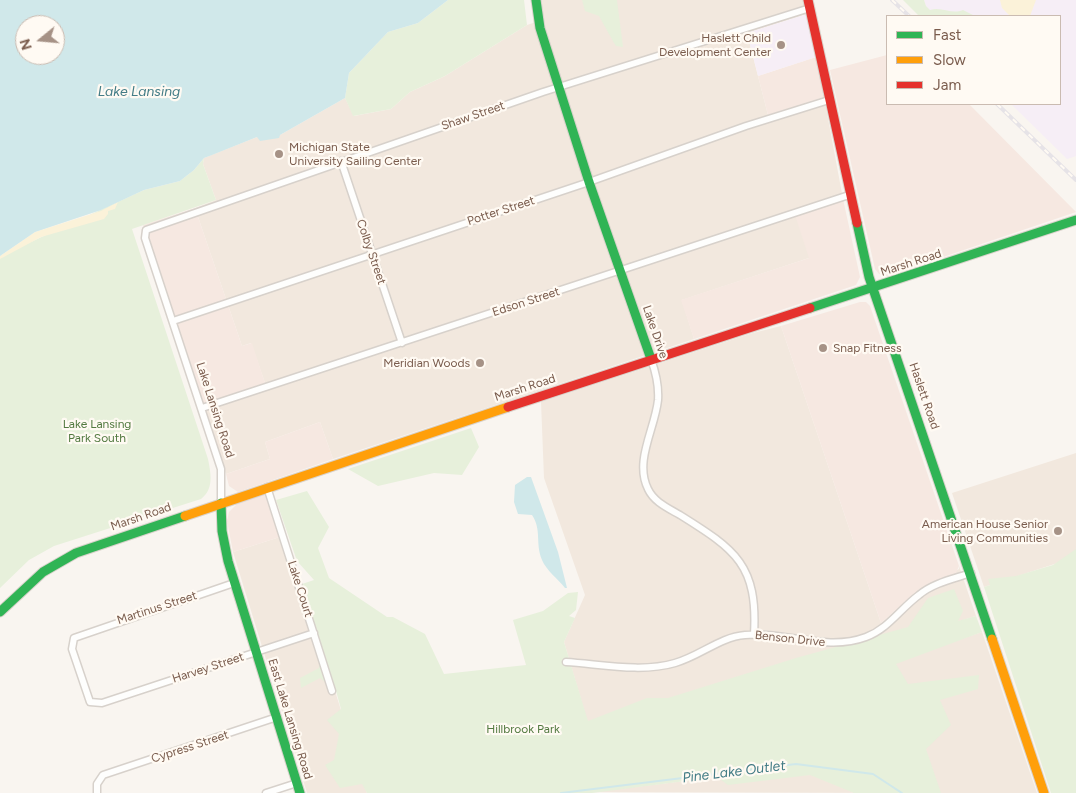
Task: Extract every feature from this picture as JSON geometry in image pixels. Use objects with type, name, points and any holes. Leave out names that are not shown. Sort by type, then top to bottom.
[{"type":"main road","name":"Lake Drive","points":[[536,0],[540,28],[590,182],[651,359]]},
{"type":"main road","name":"Haslett Road","points":[[809,4],[850,195],[873,289],[1044,793]]},
{"type":"main road","name":"Marsh Road","points":[[0,612],[43,572],[63,559],[267,487],[651,359],[873,289],[1076,220]]},
{"type":"main road","name":"Lake Lansing Road","points":[[221,503],[224,542],[234,583],[256,652]]},
{"type":"main road","name":"East Lake Lansing Road","points":[[256,652],[300,793]]},
{"type":"street","name":"Shaw Street","points":[[144,238],[148,228],[559,87],[809,4]]},
{"type":"street","name":"Potter Street","points":[[173,321],[590,182],[701,141],[829,100]]},
{"type":"street","name":"Colby Street","points":[[341,161],[402,343]]},
{"type":"street","name":"Edson Street","points":[[202,408],[850,195]]},
{"type":"street","name":"Lake Lansing Road","points":[[144,238],[202,408],[220,469],[221,503]]},
{"type":"street","name":"Lake Drive","points":[[651,359],[656,376],[658,399],[644,460],[643,472],[646,485],[655,499],[722,542],[740,562],[753,593],[756,609],[754,635]]},
{"type":"street","name":"Lake Court","points":[[267,487],[332,691]]},
{"type":"street","name":"Benson Drive","points":[[566,662],[658,666],[687,659],[729,638],[754,635],[827,643],[858,640],[886,626],[915,598],[929,588],[971,574]]},
{"type":"street","name":"Martinus Street","points":[[102,703],[90,702],[86,695],[72,649],[74,638],[79,634],[234,583]]},
{"type":"street","name":"Harvey Street","points":[[102,703],[314,633]]},
{"type":"street","name":"Cypress Street","points":[[97,793],[97,784],[103,775],[277,718]]},
{"type":"street","points":[[266,793],[297,782]]},
{"type":"shaded area","points":[[540,0],[804,0],[807,14],[747,33],[768,115],[824,97],[843,199],[809,258],[682,300],[694,339],[333,459],[320,422],[265,442],[270,459],[226,474],[203,404],[265,383],[251,343],[242,346],[195,208],[216,200],[203,164],[204,158],[257,137],[280,135],[345,98],[354,116],[391,109],[410,92],[445,76],[527,25],[542,20]]},
{"type":"shaded area","points":[[924,0],[1076,0],[1076,156],[1067,159],[1012,105],[1061,105],[1061,15],[929,15]]},
{"type":"shaded area","name":"Haslett Child Development Center","points":[[807,14],[816,57],[758,76],[747,33]]},
{"type":"shaded area","points":[[886,55],[886,105],[970,105],[1076,212],[887,276],[879,274],[875,269],[830,70]]},
{"type":"shaded area","points":[[816,57],[824,97],[768,115],[758,76]]},
{"type":"shaded area","points":[[843,199],[860,277],[856,285],[694,339],[681,300],[809,258],[795,215]]},
{"type":"shaded area","points":[[195,208],[242,346],[252,343],[265,383],[203,404],[143,225]]},
{"type":"shaded area","points":[[860,302],[866,302],[870,306],[959,566],[956,573],[918,590],[881,623],[781,326]]},
{"type":"shaded area","points":[[781,326],[881,623],[918,590],[959,569],[959,566],[976,616],[592,737],[564,642],[585,595],[544,478],[541,402],[753,333]]},
{"type":"shaded area","points":[[320,422],[333,459],[238,492],[229,486],[226,474],[270,459],[265,442]]},
{"type":"shaded area","points":[[1076,453],[1076,557],[984,587],[952,493]]},
{"type":"shaded area","points":[[273,492],[286,535],[233,552],[227,521],[229,512],[237,504]]},
{"type":"shaded area","points":[[286,535],[367,793],[307,793],[233,552]]},
{"type":"shaded area","points":[[982,632],[1037,793],[935,793],[891,662]]},
{"type":"shaded area","points":[[812,766],[901,793],[592,792]]},
{"type":"green space","points":[[448,0],[524,0],[527,25],[445,76],[410,92],[391,109],[353,116],[345,98],[349,73],[388,32],[418,23]]},
{"type":"green space","points":[[582,0],[617,0],[623,47],[616,46],[599,16],[585,11]]},
{"type":"green space","points":[[903,0],[924,0],[930,10],[939,9],[954,12],[963,10],[973,15],[918,15]]},
{"type":"green space","name":"Lake Lansing Park South","points":[[204,158],[203,164],[216,200],[132,229],[208,459],[211,476],[208,491],[201,499],[54,546],[29,560],[0,588],[0,256],[144,190],[180,181],[194,170]]},
{"type":"green space","points":[[471,428],[479,447],[462,475],[434,473],[378,486],[348,469]]},
{"type":"green space","name":"Hillbrook Park","points":[[307,491],[329,527],[318,548],[329,578],[387,617],[393,617],[425,634],[444,674],[526,665],[513,620],[543,611],[568,593],[578,592],[576,610],[569,616],[575,618],[564,642],[588,721],[647,698],[668,698],[796,658],[908,627],[928,598],[954,589],[963,611],[958,621],[976,616],[982,632],[896,664],[908,684],[979,675],[978,689],[940,700],[951,725],[926,749],[941,793],[854,793],[810,775],[728,785],[717,777],[592,793],[367,793],[362,784],[340,788],[325,765],[334,760],[339,734],[327,720],[341,709],[336,691],[320,678],[301,688],[300,678],[319,668],[322,649],[302,584],[314,580],[297,561],[276,500]]},
{"type":"green space","points":[[1076,549],[1076,793],[1051,793],[984,587],[990,585],[988,579],[1016,576],[1053,565]]},
{"type":"sand","points":[[1000,0],[1036,0],[1030,15],[1009,15],[1002,8]]},
{"type":"sand","points":[[118,202],[115,209],[108,211],[104,219],[41,237],[0,259],[0,256],[35,232],[101,211]]},
{"type":"water","name":"Lake Lansing","points":[[0,0],[448,0],[418,23],[388,32],[349,73],[345,98],[280,135],[279,138],[260,141],[257,137],[204,158],[194,170],[180,181],[144,190],[101,210],[35,232],[0,256]]},
{"type":"water","points":[[527,477],[531,477],[558,552],[567,588],[549,571],[542,560],[537,526],[532,515],[518,514],[514,502],[515,485]]},
{"type":"waterway","name":"Pine Lake Outlet","points":[[561,793],[796,764],[873,774],[902,793]]},
{"type":"railway","points":[[892,0],[908,15]]},
{"type":"railway","points":[[998,105],[1076,180]]},
{"type":"traffic: fast","points":[[536,0],[540,28],[589,182],[651,359]]},
{"type":"traffic: fast","points":[[810,308],[1076,220]]},
{"type":"traffic: fast","points":[[857,223],[869,277],[992,639]]},
{"type":"traffic: fast","points":[[221,503],[222,531],[228,561],[300,793]]},
{"type":"traffic: fast","points":[[0,612],[43,572],[76,553],[185,516]]},
{"type":"traffic: slow","points":[[185,516],[508,407]]},
{"type":"traffic: slow","points":[[992,639],[1044,793]]},
{"type":"traffic: jam","points":[[808,0],[857,223]]},
{"type":"traffic: jam","points":[[508,407],[810,308]]},
{"type":"place","name":"Haslett Child Development Center","points":[[781,45]]},
{"type":"place","name":"Michigan State University Sailing Center","points":[[279,154]]},
{"type":"place","name":"Snap Fitness","points":[[823,348]]},
{"type":"place","name":"Meridian Woods","points":[[480,363]]},
{"type":"place","name":"American House Senior Living Communities","points":[[1058,531]]}]
